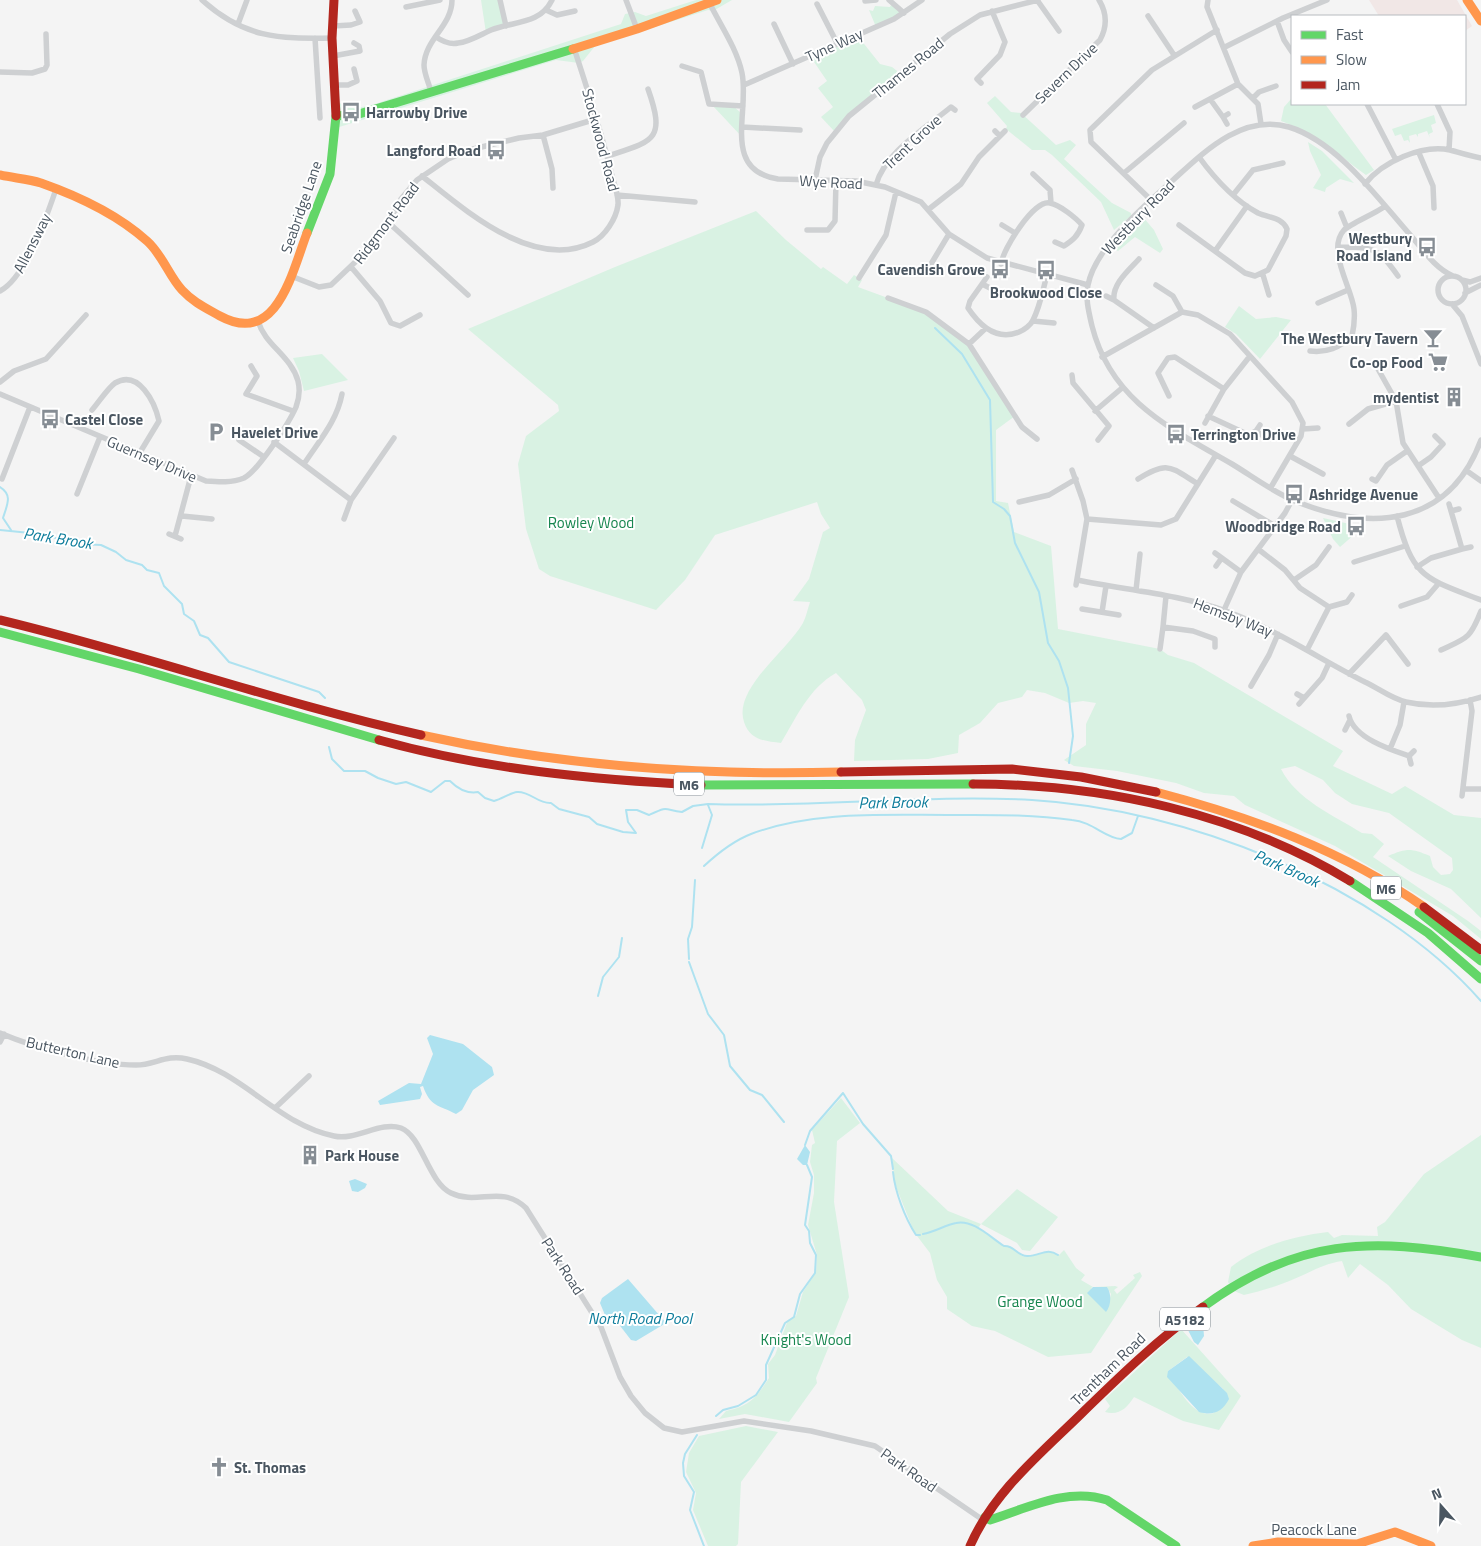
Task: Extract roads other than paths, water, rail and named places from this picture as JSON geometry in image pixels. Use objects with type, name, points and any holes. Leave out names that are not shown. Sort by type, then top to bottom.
[{"type":"main road","points":[[334,0],[332,38],[336,116],[359,114],[637,29],[713,2]]},
{"type":"main road","points":[[1467,0],[1481,21]]},
{"type":"main road","name":"Seabridge Lane","points":[[258,321],[276,308],[292,276],[330,174],[336,116]]},
{"type":"main road","points":[[0,175],[40,183],[113,216],[138,232],[149,242],[180,289],[193,301],[233,323],[258,321]]},
{"type":"main road","name":"M6","points":[[0,620],[53,631],[399,731],[464,745],[600,765],[718,773],[1010,769],[1108,782],[1168,794],[1235,814],[1325,849],[1364,869],[1417,902],[1481,950]]},
{"type":"main road","name":"M6","points":[[0,632],[126,665],[397,745],[512,767],[596,778],[720,786],[968,783],[1057,787],[1114,796],[1205,818],[1275,843],[1324,867],[1375,897],[1428,933],[1481,979]]},
{"type":"main road","name":"M6","points":[[1280,832],[1337,860],[1392,892],[1439,925],[1481,961]]},
{"type":"main road","name":"M6","points":[[1375,897],[1481,988]]},
{"type":"main road","name":"Trentham Road","points":[[970,1546],[984,1518],[1062,1433],[1167,1332],[1216,1296],[1272,1264],[1318,1251],[1372,1244],[1453,1252],[1481,1257]]},
{"type":"main road","points":[[984,1518],[990,1520],[1060,1497],[1095,1496],[1107,1500],[1137,1522],[1176,1546]]},
{"type":"main road","name":"Peacock Lane","points":[[1253,1546],[1278,1542],[1357,1544],[1395,1532],[1431,1546]]},
{"type":"street","points":[[202,0],[238,24],[269,37],[332,38]]},
{"type":"street","points":[[238,24],[246,0]]},
{"type":"street","points":[[406,7],[440,0]]},
{"type":"street","points":[[431,92],[424,63],[429,45],[450,15],[452,0]]},
{"type":"street","points":[[500,0],[506,26]]},
{"type":"street","points":[[436,37],[444,42],[457,44],[506,26],[524,23],[546,10],[552,0]]},
{"type":"street","points":[[626,0],[637,29]]},
{"type":"street","points":[[865,0],[876,0]]},
{"type":"street","points":[[889,0],[904,13]]},
{"type":"street","name":"Tyne Way","points":[[744,85],[904,13],[922,0]]},
{"type":"street","points":[[1037,0],[1059,31]]},
{"type":"street","name":"Thames Road","points":[[815,180],[820,157],[827,143],[849,116],[950,34],[980,15],[1037,0]]},
{"type":"street","name":"Severn Drive","points":[[1023,115],[1100,40],[1104,33],[1105,16],[1100,0]]},
{"type":"street","points":[[1208,0],[1207,7],[1225,47],[1238,84],[1253,98],[1259,107],[1262,124]]},
{"type":"street","points":[[1225,47],[1311,3],[1328,0]]},
{"type":"street","name":"Wye Road","points":[[713,2],[738,60],[744,85],[742,148],[744,156],[754,170],[769,178],[876,185],[921,202],[949,234],[973,251],[1002,264],[1088,285]]},
{"type":"street","points":[[817,4],[837,43]]},
{"type":"street","points":[[546,10],[557,15],[575,12]]},
{"type":"street","points":[[333,26],[351,25],[360,22],[355,11]]},
{"type":"street","points":[[979,77],[1000,55],[1005,42],[992,11]]},
{"type":"street","points":[[1148,16],[1174,55]]},
{"type":"street","points":[[1277,21],[1284,40],[1291,50]]},
{"type":"street","points":[[774,24],[793,64]]},
{"type":"street","points":[[1151,200],[1091,142],[1090,130],[1152,70],[1217,30]]},
{"type":"street","points":[[0,72],[32,73],[45,69],[47,65],[46,34]]},
{"type":"street","points":[[315,38],[320,118]]},
{"type":"street","points":[[333,56],[360,51],[359,46],[354,42]]},
{"type":"street","name":"Stockwood Road","points":[[422,176],[481,222],[503,234],[541,247],[572,249],[598,239],[610,225],[618,205],[617,196],[608,156],[574,48]]},
{"type":"street","points":[[682,66],[700,72],[709,104],[743,106]]},
{"type":"street","points":[[335,85],[348,85],[357,80],[354,69]]},
{"type":"street","points":[[1195,107],[1238,84]]},
{"type":"street","points":[[1253,98],[1259,92],[1276,86]]},
{"type":"street","points":[[608,156],[646,143],[654,134],[657,124],[648,89]]},
{"type":"street","points":[[1210,99],[1225,116],[1227,124]]},
{"type":"street","points":[[1024,104],[1029,109]]},
{"type":"street","points":[[1368,105],[1396,160]]},
{"type":"street","points":[[1437,105],[1450,132],[1449,150]]},
{"type":"street","name":"Trent Grove","points":[[876,185],[884,166],[894,155],[951,107],[955,110]]},
{"type":"street","name":"Ridgmont Road","points":[[292,276],[319,287],[331,285],[352,268],[370,248],[389,223],[401,199],[422,176],[448,159],[469,150],[519,138],[544,135],[596,119]]},
{"type":"street","name":"Westbury Road","points":[[1453,276],[1437,266],[1343,161],[1308,136],[1283,126],[1262,124],[1237,132],[1200,157],[1151,200],[1104,250],[1095,264],[1088,285],[1089,315],[1102,357],[1122,388],[1145,410],[1292,500],[1334,514],[1362,520],[1397,516],[1417,510],[1439,498],[1467,471],[1481,440]]},
{"type":"street","points":[[1124,173],[1180,125]]},
{"type":"street","points":[[742,127],[791,126],[800,130]]},
{"type":"street","points":[[995,131],[1000,136]]},
{"type":"street","points":[[929,209],[961,184],[979,158],[1005,131]]},
{"type":"street","points":[[544,135],[552,169],[553,188]]},
{"type":"street","points":[[1365,184],[1396,160],[1432,150],[1449,150],[1481,158]]},
{"type":"street","points":[[1419,153],[1433,186],[1434,208]]},
{"type":"street","points":[[1183,225],[1215,252],[1250,275],[1262,275],[1268,270],[1286,236],[1287,229],[1283,222],[1260,214],[1247,206],[1233,195],[1200,157]]},
{"type":"street","points":[[1233,195],[1253,170],[1283,163]]},
{"type":"street","points":[[1033,174],[1050,190],[1051,203]]},
{"type":"street","points":[[807,230],[828,230],[835,221],[836,181]]},
{"type":"street","name":"Allensway","points":[[0,291],[12,282],[24,262],[42,228],[56,190]]},
{"type":"street","points":[[859,278],[886,235],[896,192]]},
{"type":"street","points":[[617,196],[695,202]]},
{"type":"street","points":[[1002,264],[1002,256],[1016,233],[1038,206],[1051,203],[1077,219],[1082,226],[1079,234],[1064,246],[1055,242]]},
{"type":"street","points":[[1215,252],[1247,206]]},
{"type":"street","points":[[1310,351],[1323,352],[1338,347],[1352,336],[1354,308],[1340,265],[1338,247],[1340,238],[1347,228],[1373,215],[1384,207]]},
{"type":"street","points":[[1341,213],[1347,228]]},
{"type":"street","points":[[389,223],[468,296]]},
{"type":"street","points":[[1002,225],[1016,233]]},
{"type":"street","points":[[928,273],[949,234]]},
{"type":"street","points":[[1338,247],[1373,249],[1384,256],[1398,276]]},
{"type":"street","points":[[1114,300],[1113,294],[1123,276],[1139,259]]},
{"type":"street","points":[[1437,266],[1440,274],[1438,290],[1441,297],[1445,302],[1452,304],[1462,316],[1481,364]]},
{"type":"street","points":[[352,268],[380,301],[391,323],[400,326],[420,315]]},
{"type":"street","points":[[987,278],[968,308],[986,328],[997,335],[1009,336],[1022,331],[1033,321],[1047,275]]},
{"type":"street","points":[[1262,275],[1268,295]]},
{"type":"street","points":[[1440,282],[1446,277],[1453,276],[1470,282],[1481,278]]},
{"type":"street","points":[[1462,280],[1466,286],[1462,299],[1462,316]]},
{"type":"street","points":[[982,284],[990,288]]},
{"type":"street","points":[[1156,285],[1173,296],[1182,312]]},
{"type":"street","points":[[1465,293],[1481,285]]},
{"type":"street","points":[[1318,303],[1348,290]]},
{"type":"street","points":[[1106,296],[1154,328]]},
{"type":"street","points":[[888,298],[926,312],[968,344],[1022,427],[1037,439]]},
{"type":"street","points":[[1452,304],[1462,299]]},
{"type":"street","points":[[1102,357],[1182,312],[1198,315],[1215,323],[1230,334],[1292,402],[1301,417],[1304,428],[1271,487]]},
{"type":"street","points":[[0,382],[14,371],[46,359],[86,315]]},
{"type":"street","name":"Guernsey Drive","points":[[0,394],[191,476],[216,482],[244,478],[257,468],[274,442],[293,411],[299,390],[292,367],[261,332],[258,321]]},
{"type":"street","points":[[1033,321],[1054,323]]},
{"type":"street","points":[[968,344],[986,328]]},
{"type":"street","points":[[1205,422],[1224,389],[1250,356]]},
{"type":"street","points":[[1169,396],[1158,374],[1168,358],[1175,357],[1224,389]]},
{"type":"street","points":[[251,366],[258,376],[246,394],[293,411]]},
{"type":"street","points":[[1378,369],[1396,401],[1403,443],[1439,498]]},
{"type":"street","points":[[1072,375],[1073,383],[1109,426],[1098,440]]},
{"type":"street","points":[[92,410],[114,384],[123,381],[134,381],[144,389],[154,403],[159,421],[139,454]]},
{"type":"street","points":[[1095,411],[1122,388]]},
{"type":"street","points":[[304,464],[334,422],[342,394]]},
{"type":"street","points":[[1349,424],[1368,409],[1396,401]]},
{"type":"street","points":[[2,478],[30,407]]},
{"type":"street","points":[[1208,416],[1248,437],[1260,425]]},
{"type":"street","points":[[1304,428],[1318,428]]},
{"type":"street","points":[[1256,431],[1266,438]]},
{"type":"street","points":[[1418,466],[1431,457],[1443,444],[1435,436]]},
{"type":"street","points":[[77,494],[100,437]]},
{"type":"street","points":[[344,519],[351,500],[394,438]]},
{"type":"street","points":[[239,440],[264,457]]},
{"type":"street","points":[[274,442],[351,500]]},
{"type":"street","points":[[1383,484],[1374,480],[1387,465],[1408,451]]},
{"type":"street","points":[[1072,470],[1087,519],[1161,525],[1176,519],[1216,455]]},
{"type":"street","points":[[1290,456],[1323,474]]},
{"type":"street","points":[[1138,479],[1157,467],[1170,468],[1198,484]]},
{"type":"street","points":[[1467,471],[1481,481]]},
{"type":"street","points":[[181,538],[172,535],[182,516],[191,476]]},
{"type":"street","points":[[1018,502],[1049,495],[1076,479]]},
{"type":"street","points":[[1224,610],[1241,572],[1292,500]]},
{"type":"street","points":[[1238,502],[1275,526]]},
{"type":"street","points":[[1459,509],[1450,508],[1462,549]]},
{"type":"street","points":[[182,516],[212,519]]},
{"type":"street","points":[[1397,516],[1405,546],[1417,567],[1439,584],[1481,600]]},
{"type":"street","name":"Hemsby Way","points":[[1087,519],[1077,583],[1136,590],[1224,610],[1278,634],[1329,664],[1404,702]]},
{"type":"street","points":[[1354,562],[1405,546]]},
{"type":"street","points":[[1294,580],[1316,565],[1328,547]]},
{"type":"street","points":[[1417,567],[1430,558],[1471,547]]},
{"type":"street","points":[[1258,549],[1284,570],[1300,588],[1329,607]]},
{"type":"street","points":[[1215,552],[1221,559],[1241,572]]},
{"type":"street","points":[[1136,590],[1140,554]]},
{"type":"street","points":[[1363,558],[1364,565]]},
{"type":"street","points":[[1216,566],[1221,559]]},
{"type":"street","points":[[1401,606],[1428,597],[1439,584]]},
{"type":"street","points":[[1102,612],[1106,586]]},
{"type":"street","points":[[1160,649],[1166,596]]},
{"type":"street","points":[[1307,650],[1329,607],[1347,602],[1352,596]]},
{"type":"street","points":[[1082,609],[1118,615]]},
{"type":"street","points":[[1441,650],[1468,638],[1474,630],[1481,612]]},
{"type":"street","points":[[1163,627],[1193,631],[1215,639],[1215,647]]},
{"type":"street","points":[[1251,686],[1269,655],[1278,634]]},
{"type":"street","points":[[1349,674],[1384,634],[1408,664]]},
{"type":"street","points":[[1299,704],[1322,678],[1329,664]]},
{"type":"street","points":[[1297,694],[1304,698]]},
{"type":"street","points":[[1390,749],[1400,725],[1404,702],[1439,706],[1481,697]]},
{"type":"street","points":[[1462,796],[1472,711],[1470,700]]},
{"type":"street","points":[[1345,730],[1350,718],[1366,737],[1409,756]]},
{"type":"street","points":[[1409,756],[1414,751]]},
{"type":"street","points":[[1409,756],[1410,764]]},
{"type":"street","points":[[1464,789],[1481,790]]},
{"type":"street","points":[[0,1042],[2,1034]]},
{"type":"street","name":"Butterton Lane","points":[[2,1034],[58,1052],[120,1064],[138,1065],[168,1057],[175,1058]]},
{"type":"street","name":"Park Road","points":[[175,1058],[188,1059],[221,1072],[293,1120],[334,1137],[382,1129],[401,1128],[406,1131],[418,1146],[439,1185],[448,1191],[466,1197],[507,1196],[520,1203],[552,1247],[601,1327],[620,1377],[631,1396],[645,1413],[664,1428],[682,1432],[744,1421],[811,1431],[875,1446],[984,1518]]},
{"type":"street","points":[[275,1108],[309,1076]]},
{"type":"water","points":[[430,1035],[463,1044],[492,1067],[494,1075],[473,1090],[462,1110],[456,1114],[432,1102],[423,1086],[420,1087],[422,1094],[420,1099],[380,1105],[378,1101],[409,1083],[421,1084],[433,1054],[427,1038]]},
{"type":"water","points":[[805,1145],[810,1152],[807,1165],[803,1165],[797,1159]]},
{"type":"water","points":[[355,1179],[367,1184],[365,1188],[358,1192],[352,1191],[349,1181]]},
{"type":"water","name":"North Road Pool","points":[[628,1279],[666,1323],[636,1341],[631,1340],[614,1318],[605,1315],[600,1303],[602,1298]]},
{"type":"water","points":[[1093,1287],[1107,1287],[1109,1290],[1110,1300],[1106,1312],[1087,1293]]},
{"type":"water","points":[[1199,1322],[1203,1324],[1204,1336],[1198,1345],[1194,1342],[1188,1330]]},
{"type":"water","points":[[1189,1356],[1227,1393],[1229,1399],[1217,1412],[1199,1412],[1167,1377],[1168,1371]]},
{"type":"waterway","points":[[935,328],[962,354],[990,400],[993,502],[1004,509],[1010,516],[1015,543],[1039,592],[1048,643],[1059,661],[1068,688],[1073,736],[1069,763]]},
{"type":"waterway","points":[[0,487],[7,493],[8,501],[3,518],[11,530]]},
{"type":"waterway","name":"Park Brook","points":[[0,530],[40,534],[80,544],[101,545],[116,552],[126,560],[142,565],[147,570],[159,573],[164,586],[182,604],[184,614],[194,621],[200,635],[208,638],[229,662],[319,692],[325,698]]},
{"type":"waterway","name":"Park Brook","points":[[329,747],[332,759],[344,771],[365,771],[396,784],[406,782],[431,792],[445,781],[450,781],[463,790],[478,792],[485,798],[494,801],[517,792],[522,792],[542,802],[551,803],[559,809],[589,817],[597,824],[623,832],[636,833],[628,822],[626,810],[637,810],[649,815],[666,809],[682,812],[693,806],[708,804],[748,805],[951,799],[1032,800],[1091,806],[1152,819],[1214,837],[1275,860],[1334,888],[1389,922],[1438,959],[1481,1001]]},
{"type":"waterway","points":[[702,848],[712,815],[708,805]]},
{"type":"waterway","points":[[704,866],[726,848],[751,834],[798,821],[823,818],[898,815],[994,815],[1057,818],[1079,821],[1110,836],[1121,839],[1132,833],[1138,816]]},
{"type":"waterway","points":[[689,959],[688,939],[692,927],[695,880]]},
{"type":"waterway","points":[[598,996],[603,977],[619,957],[622,938]]},
{"type":"waterway","points":[[689,962],[708,1014],[724,1035],[730,1066],[750,1090],[762,1095],[784,1122]]},
{"type":"waterway","points":[[805,1145],[810,1131],[843,1093],[863,1124],[891,1156],[893,1169]]},
{"type":"waterway","points":[[716,1416],[723,1410],[738,1406],[756,1395],[766,1380],[766,1365],[785,1323],[794,1317],[800,1294],[815,1273],[816,1255],[810,1243],[809,1231],[805,1225],[812,1177],[807,1165]]},
{"type":"waterway","points":[[893,1172],[904,1213],[916,1235],[920,1235]]},
{"type":"waterway","points":[[923,1234],[956,1223],[969,1224],[1004,1246],[1011,1247],[1021,1255],[1032,1256],[1047,1252],[1058,1255]]},
{"type":"waterway","points":[[697,1435],[685,1454],[683,1463],[684,1476],[694,1492],[690,1510],[704,1546]]},
{"type":"place","name":"Harrowby Drive","points":[[351,112]]},
{"type":"place","name":"Langford Road","points":[[496,150]]},
{"type":"place","name":"Westbury Road Island","points":[[1427,247]]},
{"type":"place","name":"Cavendish Grove","points":[[1000,269]]},
{"type":"place","name":"Brookwood Close","points":[[1046,270]]},
{"type":"place","name":"The Westbury Tavern","points":[[1433,338]]},
{"type":"place","name":"Co-op Food","points":[[1438,362]]},
{"type":"place","name":"mydentist","points":[[1454,397]]},
{"type":"place","name":"Castel Close","points":[[50,419]]},
{"type":"place","name":"Havelet Drive","points":[[216,432]]},
{"type":"place","name":"Terrington Drive","points":[[1176,434]]},
{"type":"place","name":"Ashridge Avenue","points":[[1294,494]]},
{"type":"place","name":"Woodbridge Road","points":[[1356,526]]},
{"type":"place","name":"Park House","points":[[310,1155]]},
{"type":"place","name":"St. Thomas","points":[[219,1467]]},
{"type":"park label","name":"Rowley Wood","points":[[591,522]]},
{"type":"park label","name":"Grange Wood","points":[[1040,1301]]},
{"type":"park label","name":"Knight's Wood","points":[[806,1339]]}]
